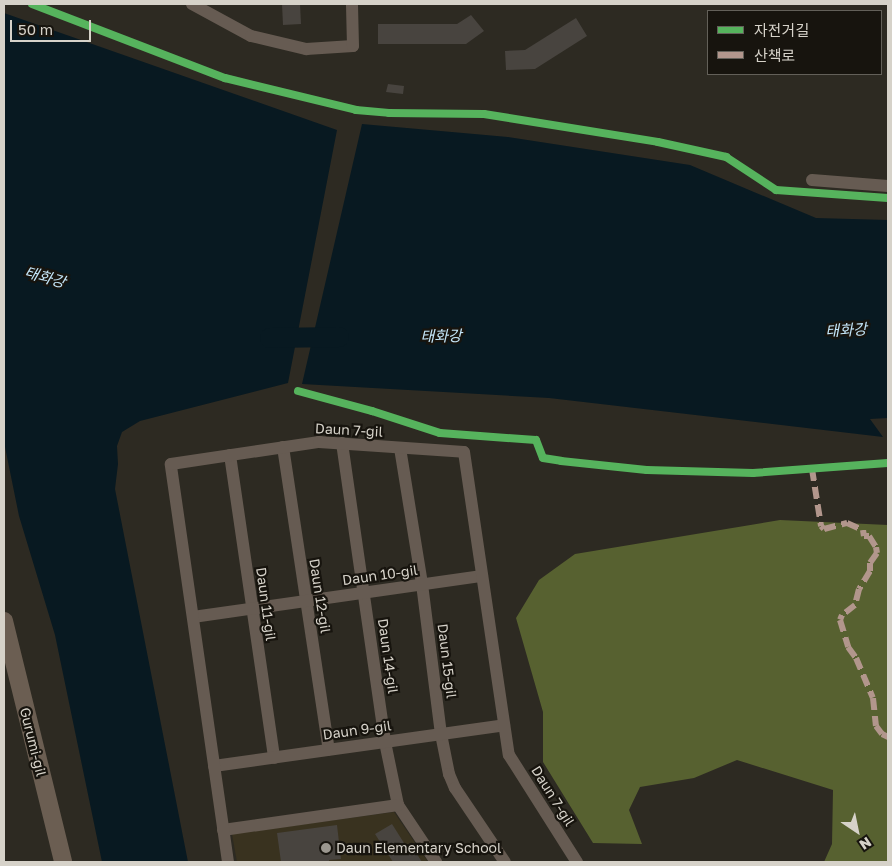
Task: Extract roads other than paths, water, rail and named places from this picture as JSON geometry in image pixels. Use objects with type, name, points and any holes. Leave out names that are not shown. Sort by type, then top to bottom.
[{"type":"street","points":[[192,4],[251,36],[306,49],[353,46],[352,4]]},
{"type":"street","points":[[812,180],[888,186]]},
{"type":"street","name":"Daun 7-gil","points":[[228,862],[171,464],[319,442],[464,452],[509,755],[577,862]]},
{"type":"street","name":"Daun 14-gil","points":[[342,443],[385,742],[398,806],[436,862]]},
{"type":"street","name":"Daun 12-gil","points":[[283,447],[329,750]]},
{"type":"street","name":"Daun 15-gil","points":[[400,448],[422,584],[441,734],[449,774],[455,788],[504,862]]},
{"type":"street","name":"Daun 11-gil","points":[[230,455],[274,758]]},
{"type":"street","name":"Daun 10-gil","points":[[193,617],[482,576]]},
{"type":"street","name":"Gurumi-gil","points":[[4,621],[63,862]]},
{"type":"street","name":"Daun 9-gil","points":[[214,766],[504,725]]},
{"type":"street","points":[[223,830],[398,806]]},
{"type":"water","points":[[4,13],[337,130],[288,383],[140,421],[122,432],[117,446],[118,464],[115,489],[188,862],[102,862],[55,635],[19,516],[4,442]]},
{"type":"water","points":[[362,124],[508,137],[690,165],[816,218],[888,220],[888,418],[870,419],[883,437],[549,398],[302,384]]},
{"type":"waterway","name":"태화강","points":[[270,338],[339,337]]},
{"type":"place","name":"Daun Elementary School","points":[[326,848]]}]
